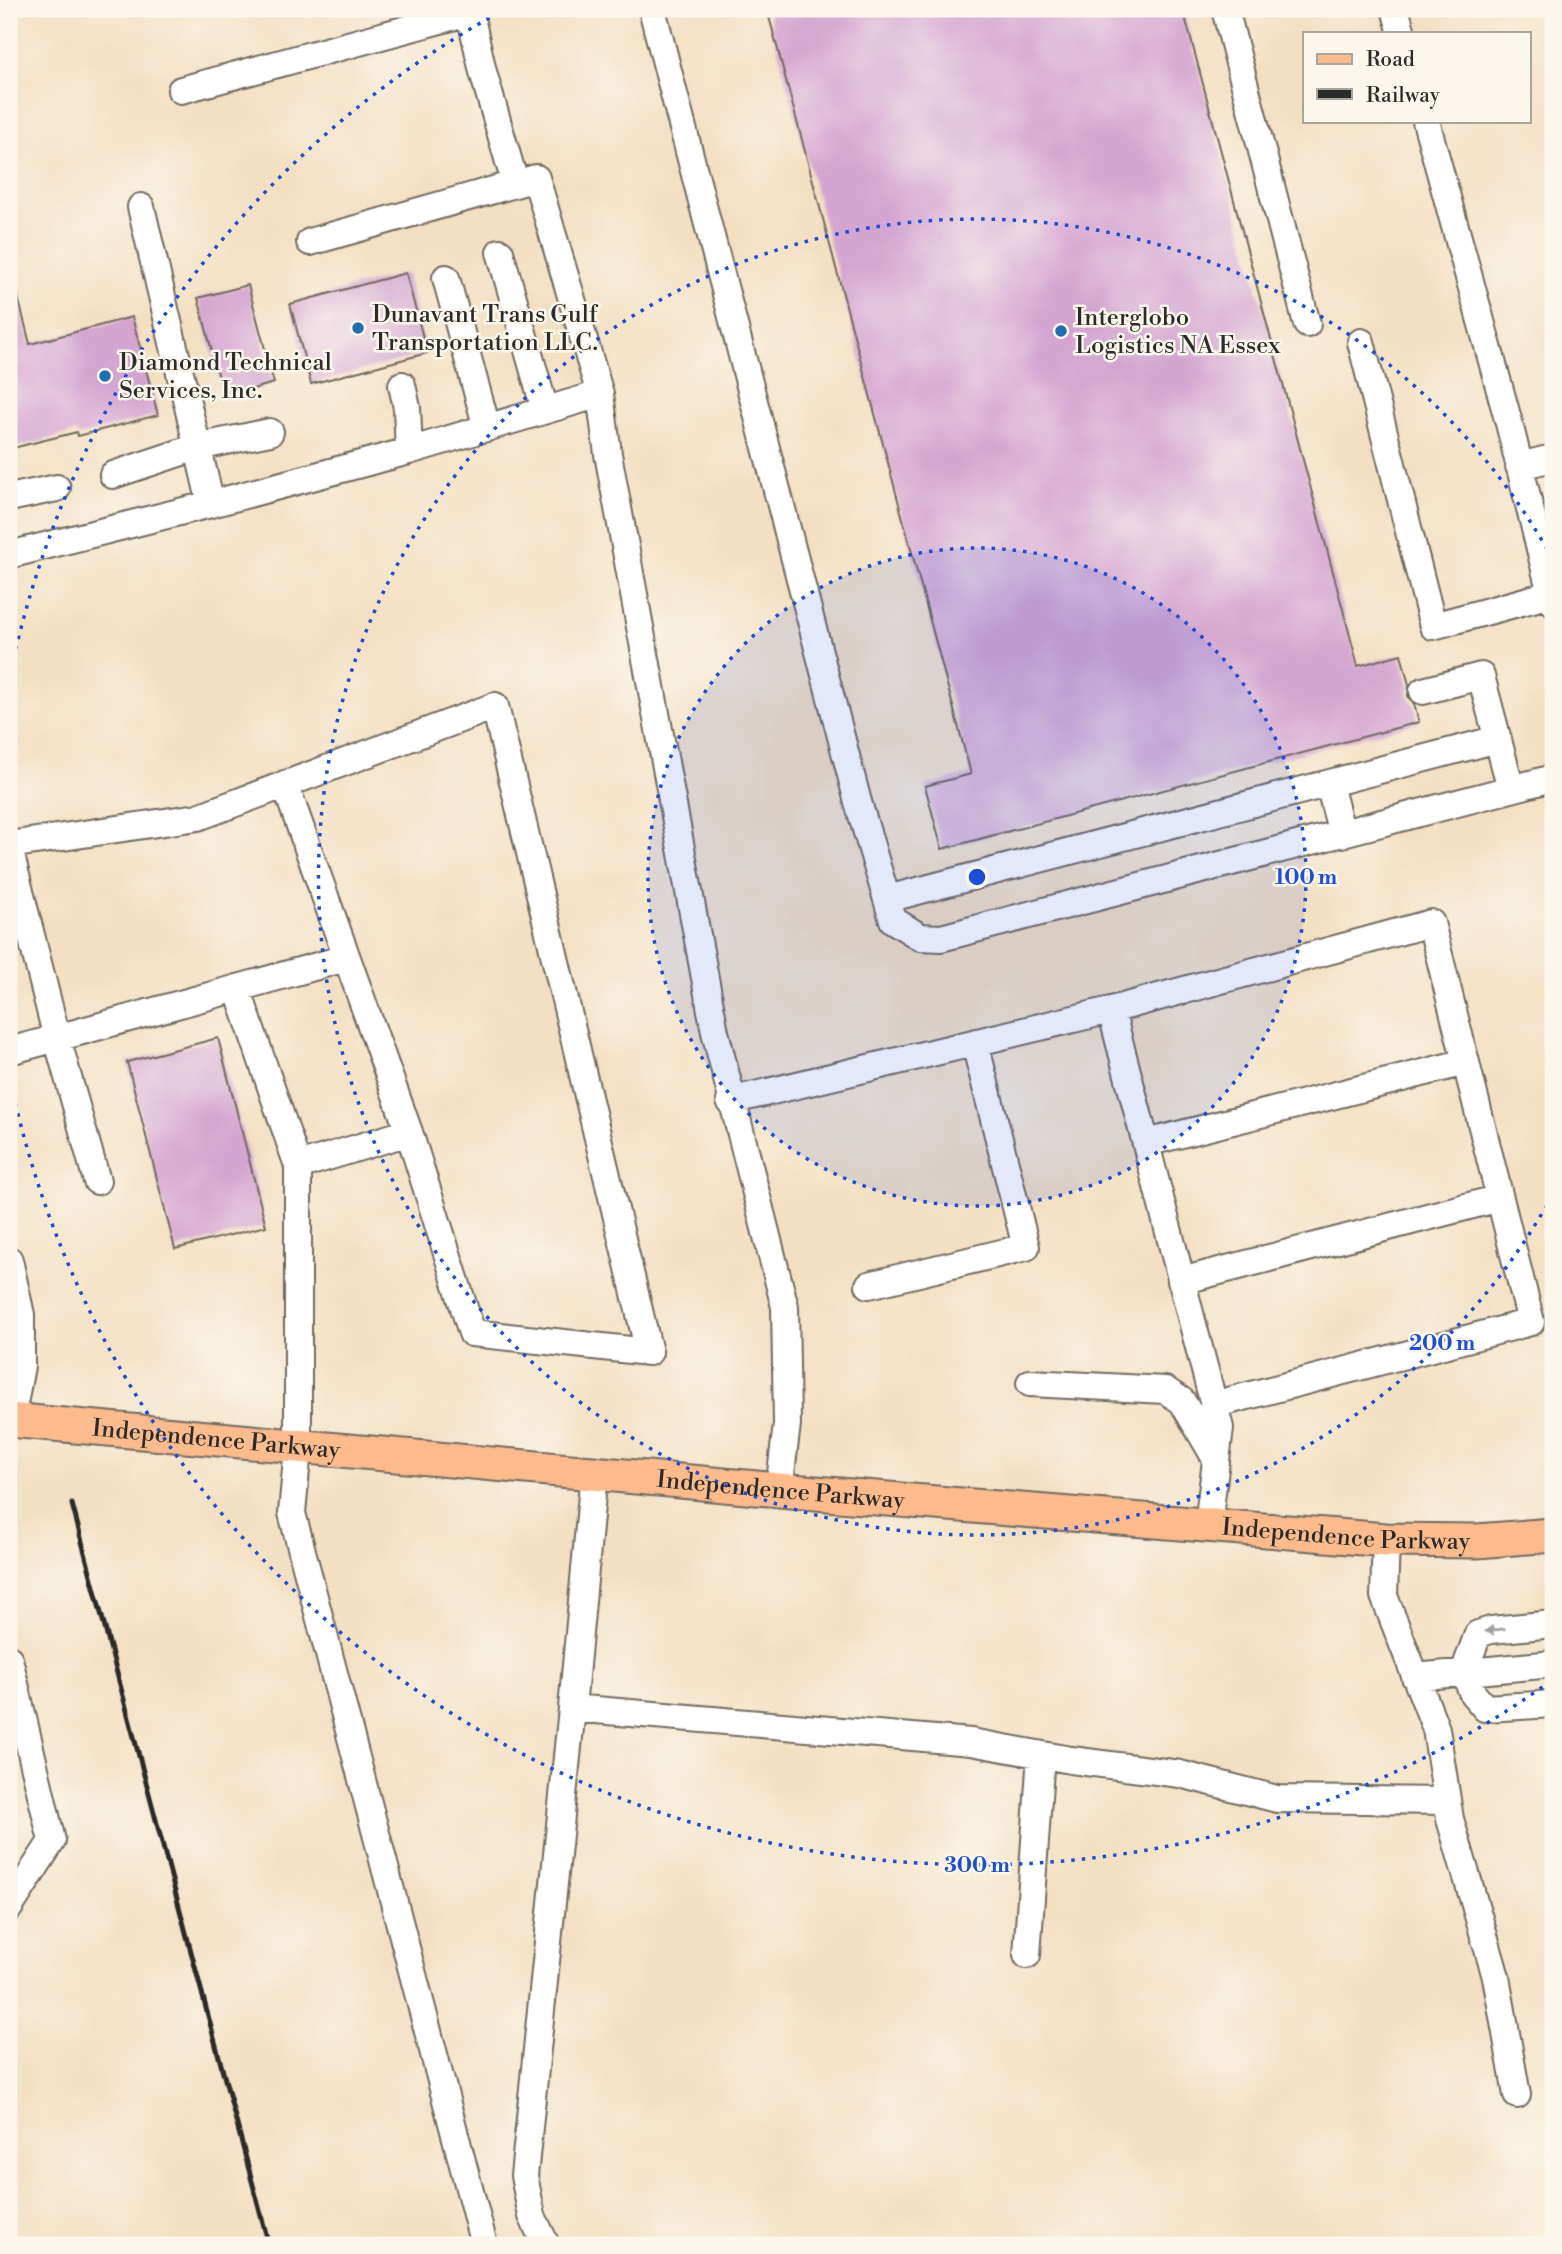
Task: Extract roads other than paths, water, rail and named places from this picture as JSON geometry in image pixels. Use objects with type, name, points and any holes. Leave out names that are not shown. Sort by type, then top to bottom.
[{"type":"main road","name":"Independence Parkway","points":[[10,1420],[779,1490],[1386,1540],[1477,1541],[1553,1535]]},
{"type":"lane","points":[[652,9],[859,802],[893,920],[920,937],[941,938],[1553,778]]},
{"type":"lane","points":[[1225,9],[1307,324]]},
{"type":"lane","points":[[1395,9],[1402,32]]},
{"type":"lane","points":[[181,90],[469,10],[483,72],[515,183]]},
{"type":"lane","points":[[1361,342],[1433,626],[1552,598],[1520,466],[1426,122]]},
{"type":"lane","points":[[310,242],[536,177],[600,394],[610,468],[730,1101],[785,1307],[787,1424],[779,1490]]},
{"type":"lane","points":[[141,207],[211,505]]},
{"type":"lane","points":[[500,252],[545,410]]},
{"type":"lane","points":[[446,278],[486,428]]},
{"type":"lane","points":[[402,385],[407,408],[409,451]]},
{"type":"lane","points":[[9,555],[211,505],[409,451],[600,394]]},
{"type":"lane","points":[[113,475],[197,447],[270,432]]},
{"type":"lane","points":[[1520,466],[1553,458]]},
{"type":"lane","points":[[9,498],[57,488]]},
{"type":"lane","points":[[1423,691],[1481,676],[1511,789]]},
{"type":"lane","points":[[97,1181],[57,1038],[9,846],[198,817],[495,706],[649,1352],[472,1333],[409,1132],[285,785]]},
{"type":"lane","points":[[887,899],[1498,739]]},
{"type":"lane","points":[[1328,783],[1342,834]]},
{"type":"lane","points":[[730,1101],[1111,1010],[1432,923],[1531,1322],[1213,1405]]},
{"type":"lane","points":[[9,1051],[346,958]]},
{"type":"lane","points":[[237,988],[298,1166],[298,1448],[292,1513],[484,2245]]},
{"type":"lane","points":[[1111,1010],[1220,1428],[1208,1525]]},
{"type":"lane","points":[[870,1285],[1026,1247],[975,1043]]},
{"type":"lane","points":[[1146,1143],[1466,1062]]},
{"type":"lane","points":[[298,1166],[409,1132]]},
{"type":"lane","points":[[1181,1281],[1500,1198]]},
{"type":"lane","points":[[9,1260],[22,1315],[21,1366],[10,1420]]},
{"type":"lane","points":[[1030,1383],[1165,1390],[1182,1401],[1216,1459]]},
{"type":"lane","points":[[546,2245],[532,2216],[524,2176],[594,1473]]},
{"type":"lane","points":[[1386,1540],[1384,1596],[1436,1729],[1447,1801],[1496,1977],[1517,2095]]},
{"type":"lane","points":[[1553,1624],[1478,1634],[1464,1672],[1473,1694],[1485,1708],[1553,1704]]},
{"type":"lane","points":[[9,1659],[52,1841],[9,1908]]},
{"type":"lane","points":[[1415,1677],[1553,1664]]},
{"type":"lane","points":[[572,1708],[971,1742],[1041,1755],[1180,1774],[1278,1799],[1447,1801]]},
{"type":"lane","points":[[1027,1955],[1041,1755]]},
{"type":"railway","points":[[72,1504],[269,2245]]},
{"type":"place","name":"Dunavant Trans Gulf Transportation LLC.","points":[[358,328]]},
{"type":"place","name":"Interglobo Logistics NA Essex","points":[[1061,331]]},
{"type":"place","name":"Diamond Technical Services, Inc.","points":[[105,376]]}]
